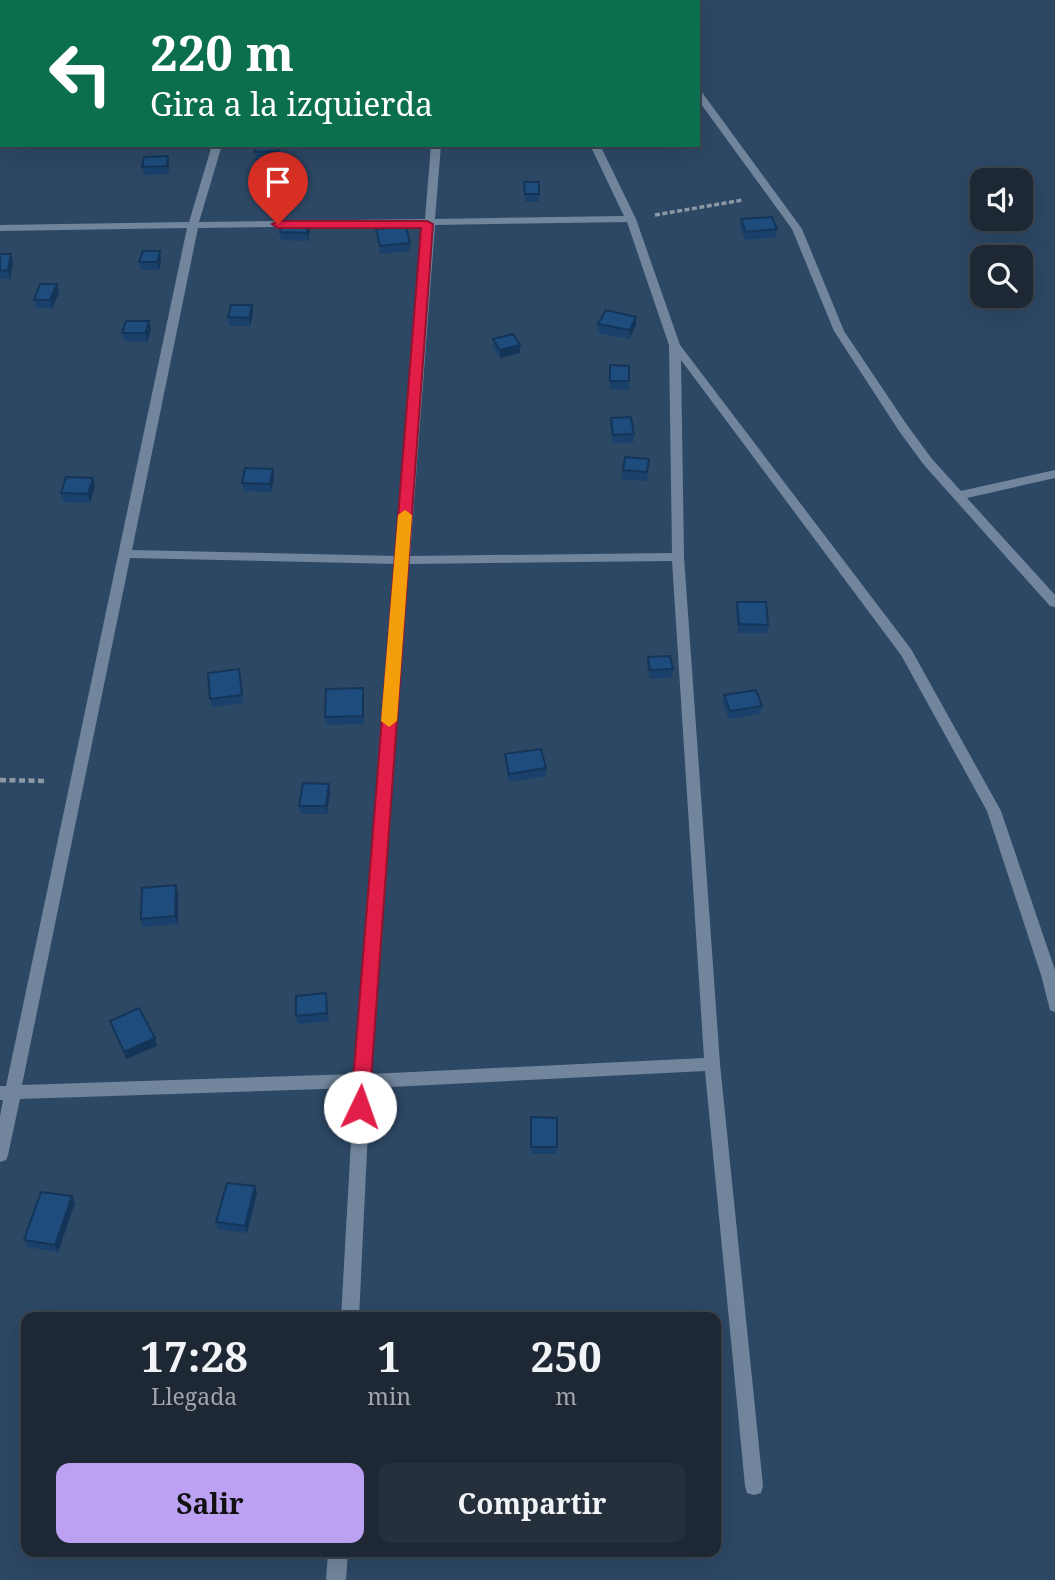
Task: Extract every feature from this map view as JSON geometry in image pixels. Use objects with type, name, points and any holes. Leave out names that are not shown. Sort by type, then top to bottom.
[{"type":"street","points":[[700,96],[716,121],[775,195],[797,229],[839,331],[903,428],[959,496],[1055,603]]},
{"type":"street","points":[[0,1155],[6,1093],[76,781],[193,226],[216,147]]},
{"type":"street","points":[[349,1312],[362,1081],[427,224],[436,147]]},
{"type":"street","points":[[596,147],[631,219],[675,345],[906,652],[994,811],[1049,975],[1055,1005]]},
{"type":"street","points":[[0,228],[631,219]]},
{"type":"street","points":[[675,345],[678,557],[712,1064],[754,1486]]},
{"type":"street","points":[[959,496],[1055,474]]},
{"type":"street","points":[[124,554],[401,560],[678,557]]},
{"type":"street","points":[[6,1093],[362,1081],[712,1064]]},
{"type":"street","points":[[336,1580],[338,1557]]},
{"type":"path","points":[[631,219],[775,195]]},
{"type":"path","points":[[0,780],[76,781]]},
{"type":"shaded area","points":[[700,0],[1055,0],[1055,1580],[0,1580],[0,147],[700,147]]},
{"type":"building","points":[[256,147],[279,147],[278,151],[255,152]]},
{"type":"building","points":[[168,156],[167,166],[142,167],[144,157]]},
{"type":"building","points":[[278,156],[294,157],[291,168],[274,167]]},
{"type":"building","points":[[524,182],[539,182],[539,194],[525,194]]},
{"type":"building","points":[[772,217],[777,229],[746,232],[741,219]]},
{"type":"building","points":[[283,222],[309,222],[307,233],[280,232]]},
{"type":"building","points":[[406,226],[410,243],[380,246],[376,229]]},
{"type":"building","points":[[143,251],[160,251],[157,262],[139,262]]},
{"type":"building","points":[[0,254],[11,254],[8,270],[0,271]]},
{"type":"building","points":[[40,284],[57,284],[50,300],[34,300]]},
{"type":"building","points":[[231,305],[252,305],[249,318],[228,317]]},
{"type":"building","points":[[606,310],[636,317],[630,330],[598,324]]},
{"type":"building","points":[[126,321],[149,321],[145,333],[122,333]]},
{"type":"building","points":[[513,334],[520,345],[500,350],[493,339]]},
{"type":"building","points":[[610,365],[629,366],[629,381],[610,381]]},
{"type":"building","points":[[631,417],[634,434],[613,435],[611,418]]},
{"type":"building","points":[[625,457],[649,459],[647,472],[623,470]]},
{"type":"building","points":[[245,468],[273,469],[270,484],[242,483]]},
{"type":"building","points":[[66,477],[93,478],[88,494],[61,493]]},
{"type":"building","points":[[737,602],[766,602],[768,625],[739,624]]},
{"type":"building","points":[[670,656],[673,669],[650,670],[648,657]]},
{"type":"building","points":[[239,669],[242,695],[210,699],[208,673]]},
{"type":"building","points":[[363,688],[363,716],[325,717],[326,689]]},
{"type":"building","points":[[756,690],[762,706],[730,711],[724,695]]},
{"type":"building","points":[[541,749],[546,768],[509,774],[505,754]]},
{"type":"building","points":[[303,783],[329,784],[326,806],[299,806]]},
{"type":"building","points":[[176,885],[175,916],[141,919],[142,888]]},
{"type":"building","points":[[326,993],[327,1013],[296,1016],[296,996]]},
{"type":"building","points":[[139,1008],[155,1038],[124,1052],[110,1021]]},
{"type":"building","points":[[531,1117],[557,1118],[557,1147],[531,1147]]},
{"type":"building","points":[[227,1183],[255,1186],[245,1226],[216,1222]]},
{"type":"building","points":[[41,1192],[72,1196],[55,1245],[24,1240]]},
{"type":"slow traffic","points":[[389,721],[405,515]]},
{"type":"route","points":[[278,224],[427,224],[360,1107]]}]
